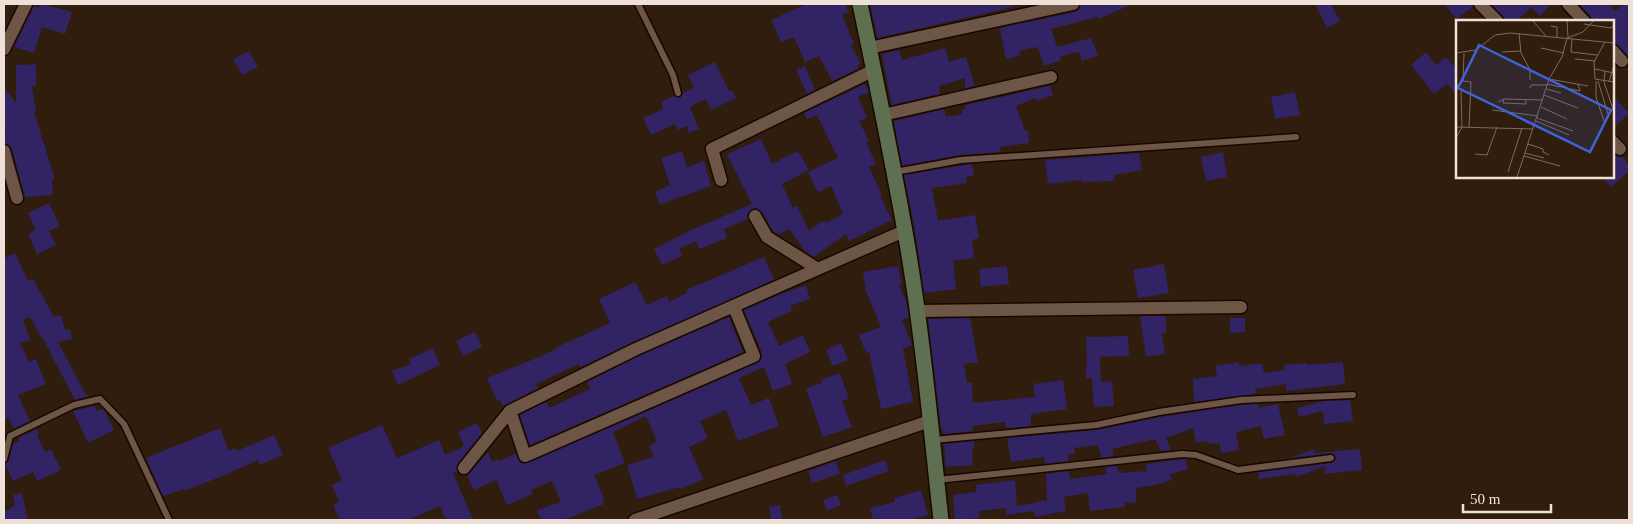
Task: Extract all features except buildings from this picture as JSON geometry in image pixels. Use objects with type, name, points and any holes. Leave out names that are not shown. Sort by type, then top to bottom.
[{"type":"street","points":[[4,48],[26,4]]},
{"type":"street","points":[[860,4],[904,231],[930,421],[940,520]]},
{"type":"street","points":[[869,48],[1073,4]]},
{"type":"street","points":[[1480,4],[1495,20]]},
{"type":"street","points":[[1568,4],[1583,20]]},
{"type":"street","points":[[1613,51],[1622,60]]},
{"type":"street","points":[[721,180],[712,149],[874,70]]},
{"type":"street","points":[[883,115],[1051,77]]},
{"type":"street","points":[[4,152],[17,198]]},
{"type":"street","points":[[755,216],[767,237],[818,269]]},
{"type":"street","points":[[464,468],[510,411],[636,349],[904,231]]},
{"type":"street","points":[[510,411],[525,456],[754,356],[734,307]]},
{"type":"street","points":[[916,310],[1241,307]]},
{"type":"street","points":[[635,520],[930,421]]},
{"type":"lane","points":[[638,4],[673,75],[678,93]]},
{"type":"lane","points":[[893,173],[961,160],[1296,137]]},
{"type":"lane","points":[[932,440],[1096,425],[1159,412],[1241,400],[1353,395]]},
{"type":"lane","points":[[4,458],[10,436],[74,405],[100,399],[124,424],[168,520]]},
{"type":"lane","points":[[4,431],[10,436]]},
{"type":"lane","points":[[936,480],[1182,454],[1196,455],[1238,470],[1331,458]]}]
